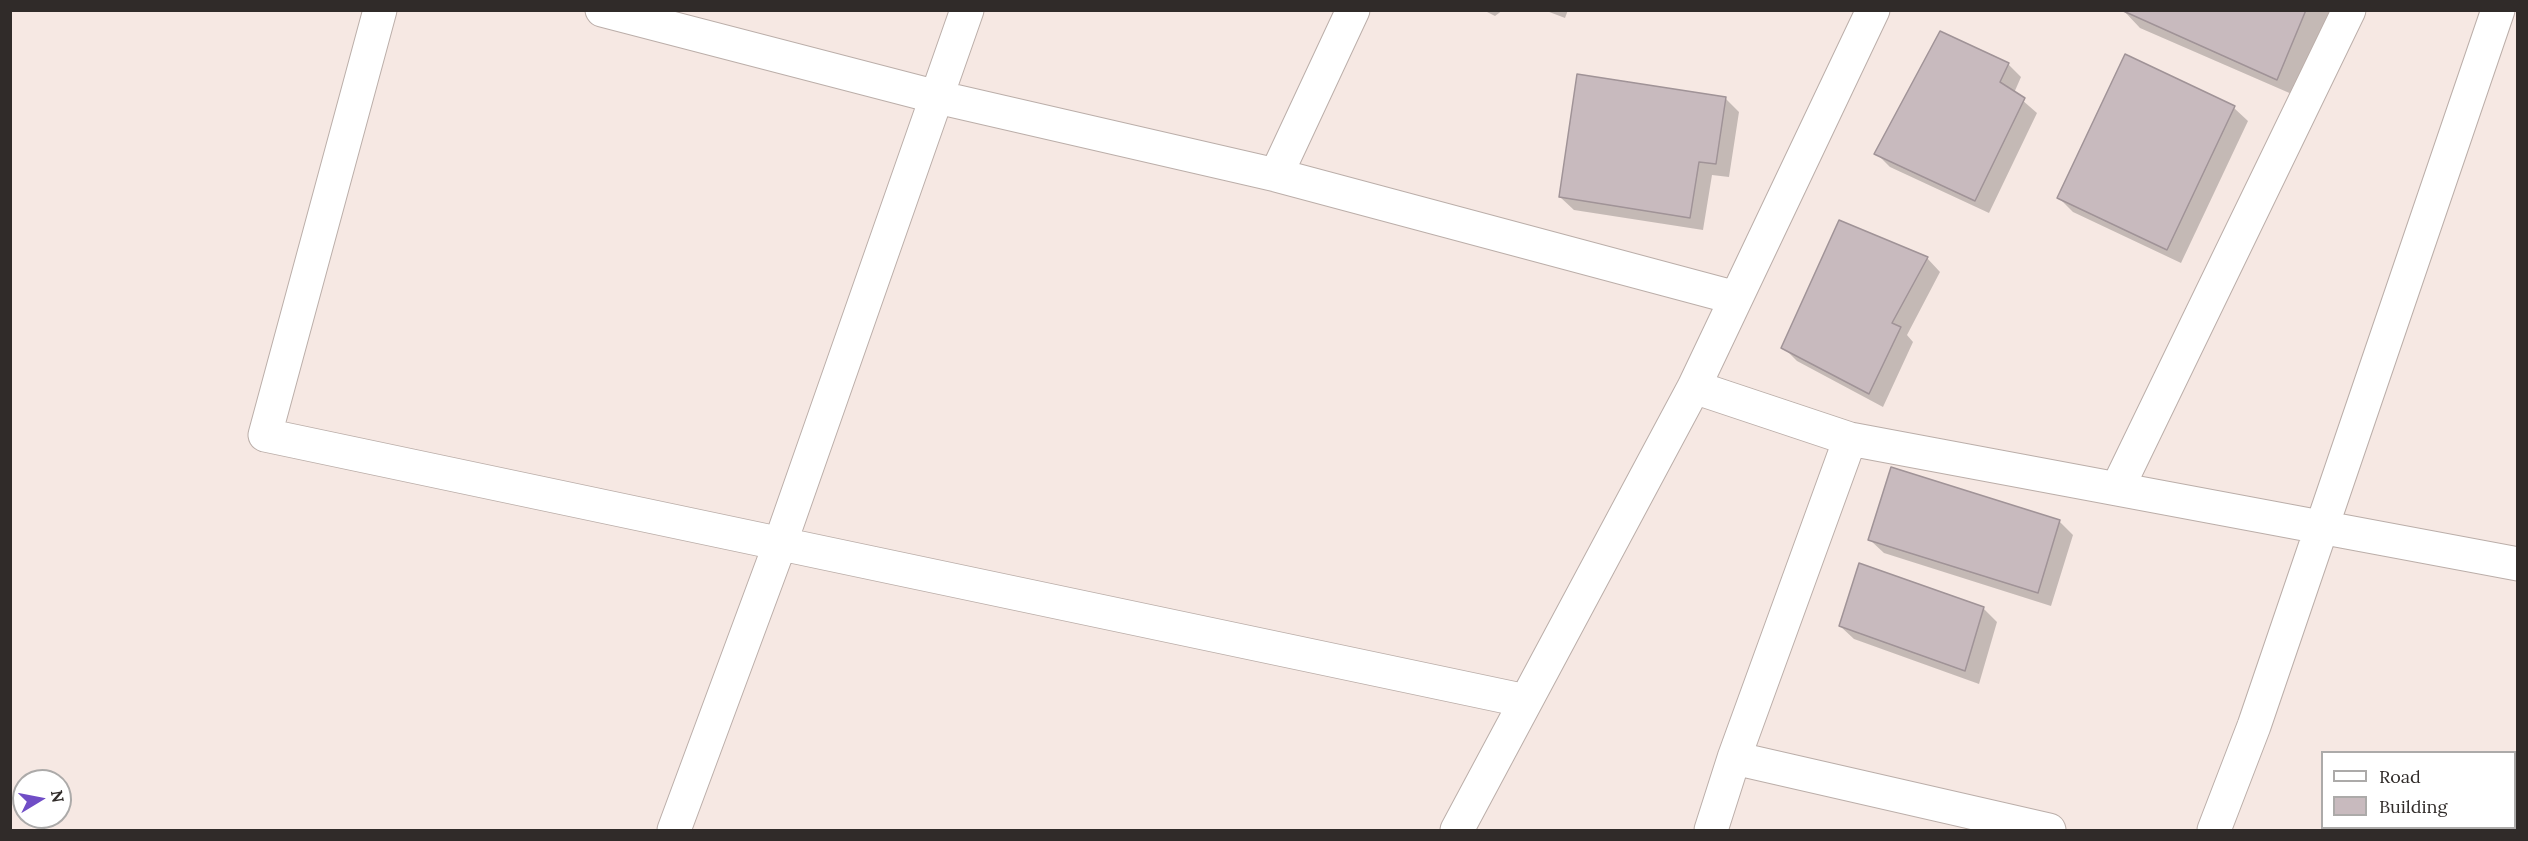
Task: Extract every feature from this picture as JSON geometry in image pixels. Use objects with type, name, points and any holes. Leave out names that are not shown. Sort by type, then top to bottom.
[{"type":"street","points":[[380,10],[265,435],[1526,701]]},
{"type":"street","points":[[602,10],[937,98],[1276,175],[1736,298]]},
{"type":"street","points":[[674,831],[780,544],[967,10]]},
{"type":"street","points":[[1276,175],[1353,10]]},
{"type":"street","points":[[1457,831],[1694,387],[1873,10]]},
{"type":"street","points":[[2117,489],[2349,10]]},
{"type":"street","points":[[2214,831],[2254,726],[2498,10]]},
{"type":"street","points":[[1694,387],[1850,440],[2517,564]]},
{"type":"street","points":[[1711,831],[1734,758],[1850,440]]},
{"type":"street","points":[[1734,758],[2049,831]]},
{"type":"building","points":[[2121,10],[2306,10],[2277,80]]},
{"type":"building","points":[[1940,31],[2009,63],[2000,82],[2025,98],[1975,201],[1874,154]]},
{"type":"building","points":[[2125,54],[2235,106],[2167,250],[2057,198]]},
{"type":"building","points":[[1577,74],[1726,97],[1716,164],[1699,162],[1690,218],[1559,197]]},
{"type":"building","points":[[1839,220],[1928,257],[1892,323],[1901,327],[1869,394],[1781,348]]},
{"type":"building","points":[[1891,467],[2060,520],[2038,593],[1868,540]]},
{"type":"building","points":[[1859,563],[1984,607],[1965,671],[1839,626]]}]
